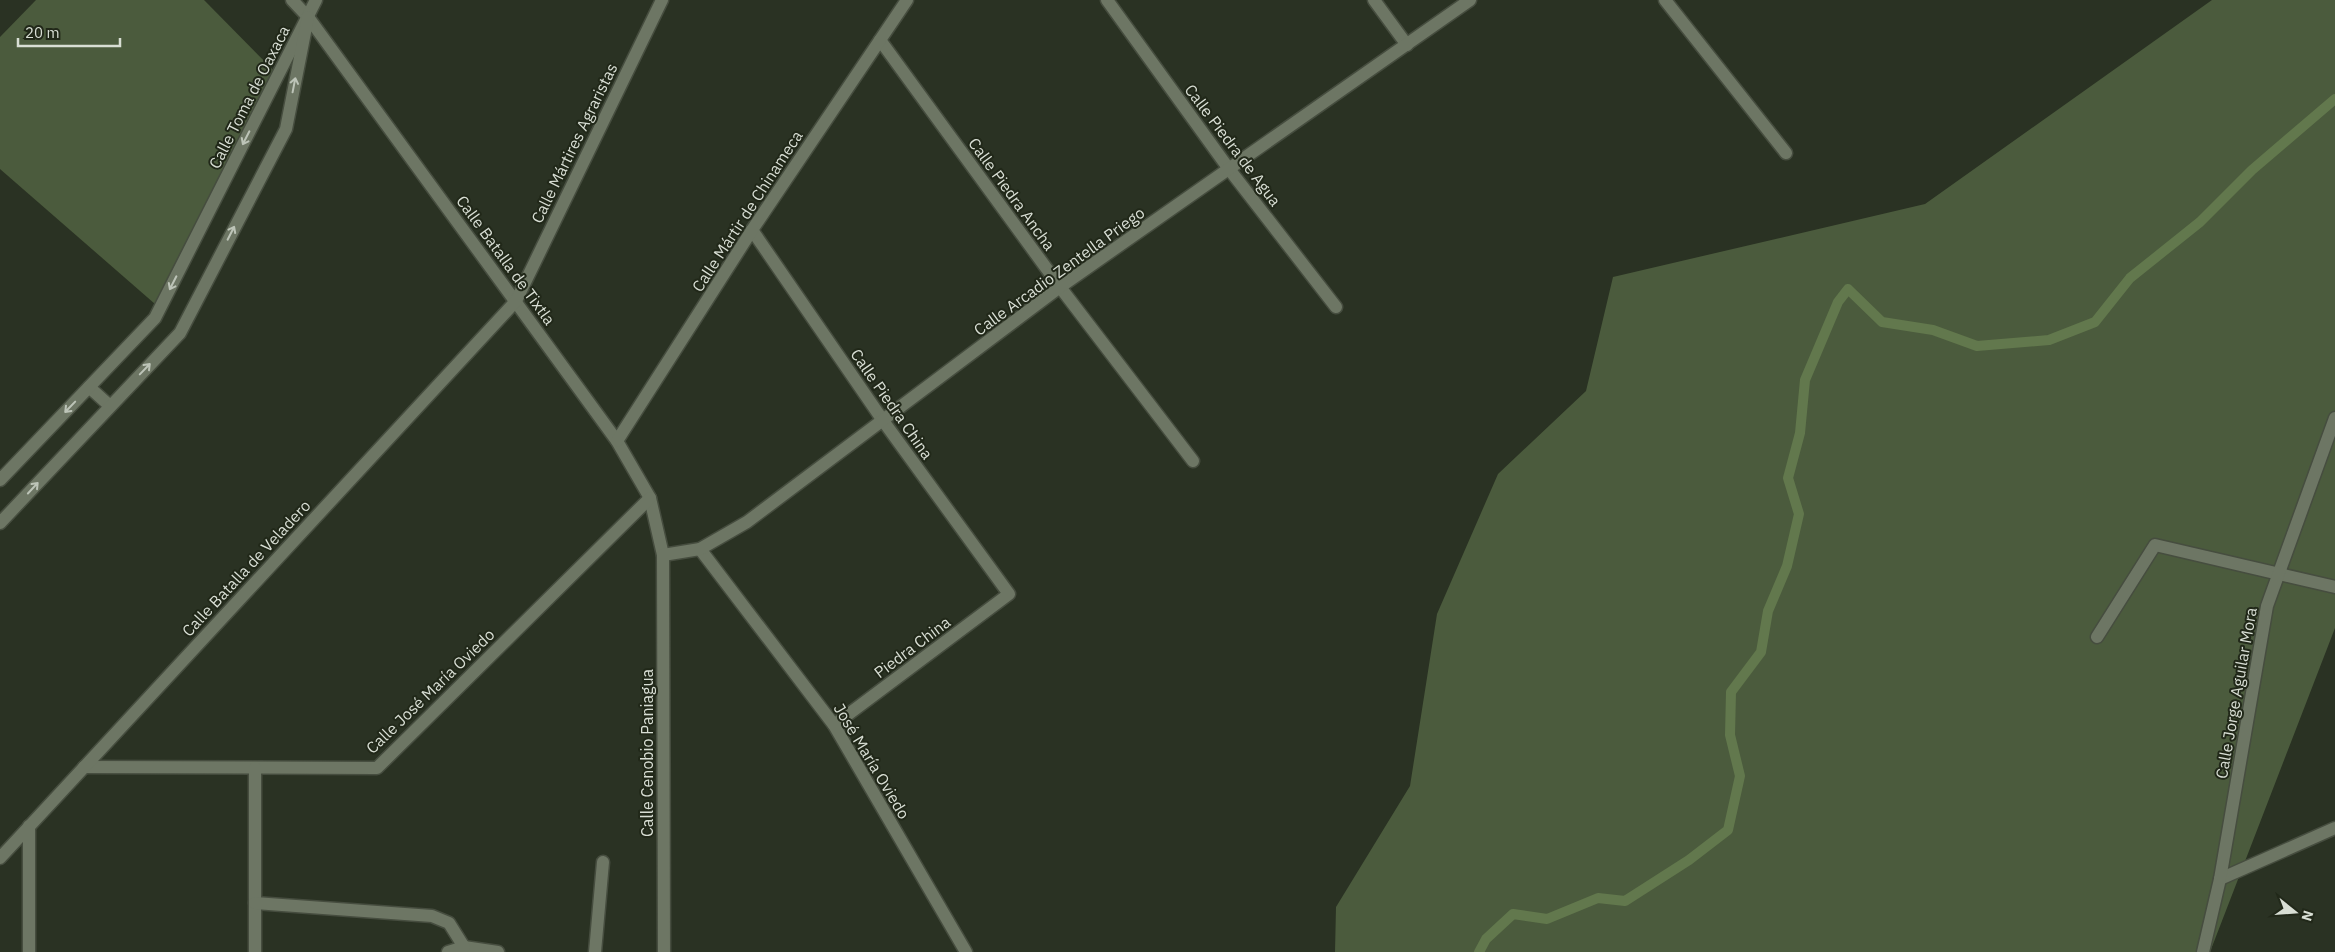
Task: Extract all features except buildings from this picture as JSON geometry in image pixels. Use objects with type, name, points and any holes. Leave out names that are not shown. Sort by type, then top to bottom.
[{"type":"street","name":"Calle Batalla de Tixtla","points":[[292,0],[308,17],[617,441],[650,498],[662,555]]},
{"type":"street","points":[[308,17],[316,0]]},
{"type":"street","name":"Calle Mártires Agraristas","points":[[516,301],[662,0]]},
{"type":"street","name":"Calle Mártir de Chinameca","points":[[617,441],[752,230],[907,0]]},
{"type":"street","name":"Calle Piedra de Agua","points":[[1107,0],[1229,169],[1336,307]]},
{"type":"street","points":[[1374,0],[1407,45]]},
{"type":"street","name":"Calle Arcadio Zentella Priego","points":[[662,555],[700,549],[747,522],[884,422],[1060,288],[1470,0]]},
{"type":"street","points":[[1665,0],[1786,153]]},
{"type":"street","name":"Calle Toma de Oaxaca","points":[[0,480],[155,318],[308,17]]},
{"type":"street","name":"Calle Toma de Oaxaca","points":[[0,523],[180,332],[286,129],[308,17]]},
{"type":"street","name":"Calle Piedra Ancha","points":[[880,40],[1060,288],[1193,460]]},
{"type":"street","name":"Calle Piedra China","points":[[752,230],[884,422],[1009,594]]},
{"type":"street","name":"Calle Batalla de Veladero","points":[[0,858],[516,301]]},
{"type":"street","points":[[89,387],[110,406]]},
{"type":"street","name":"Calle Jorge Aguilar Mora","points":[[2203,952],[2220,879],[2267,606],[2281,573],[2335,418]]},
{"type":"street","name":"Calle José María Oviedo","points":[[84,767],[377,768],[650,498]]},
{"type":"street","points":[[2097,637],[2155,545],[2335,587]]},
{"type":"street","name":"José María Oviedo","points":[[700,549],[834,725],[966,952]]},
{"type":"street","name":"Calle Cenobio Paniagua","points":[[662,555],[664,952]]},
{"type":"street","name":"Piedra China","points":[[834,725],[1009,594]]},
{"type":"street","points":[[255,768],[255,952]]},
{"type":"street","points":[[29,826],[29,952]]},
{"type":"street","points":[[2220,879],[2335,828]]},
{"type":"street","points":[[595,952],[602,862]]},
{"type":"street","points":[[255,904],[432,916],[448,923],[464,947]]},
{"type":"street","points":[[448,952],[464,947],[498,952]]},
{"type":"green space","points":[[36,0],[204,0],[278,75],[155,304],[0,169],[0,37]]},
{"type":"green space","points":[[2212,0],[2335,0],[2335,628],[2210,952],[1335,952],[1336,907],[1410,786],[1437,614],[1498,474],[1586,391],[1613,277],[1925,204]]},
{"type":"waterway","points":[[1479,952],[1486,939],[1513,914],[1547,919],[1598,898],[1625,901],[1689,860],[1728,830],[1740,776],[1730,735],[1731,692],[1761,652],[1768,611],[1787,566],[1799,514],[1788,478],[1800,433],[1805,380],[1838,302],[1848,289],[1882,322],[1933,330],[1977,346],[2049,340],[2095,322],[2130,278],[2200,222],[2252,170],[2335,99]]}]
